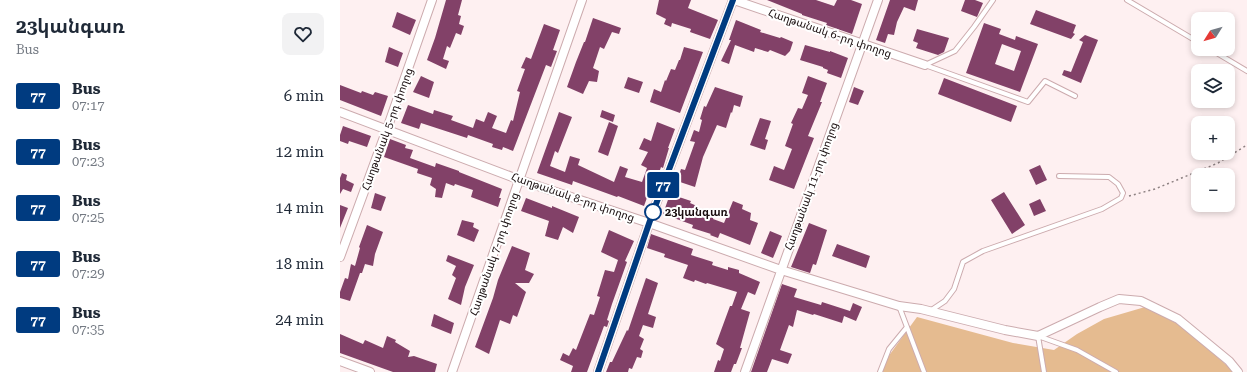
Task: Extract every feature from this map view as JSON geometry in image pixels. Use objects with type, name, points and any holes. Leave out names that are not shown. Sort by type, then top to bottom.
[{"type":"street","name":"Հաղթանակ 5-րդ փողոց","points":[[340,257],[432,0]]},
{"type":"street","name":"Հաղթանակ 7-րդ փողոց","points":[[452,372],[582,0]]},
{"type":"street","name":"Հաղթանակ 6-րդ փողոց","points":[[733,0],[862,45],[925,65]]},
{"type":"street","points":[[598,372],[649,223],[733,0]]},
{"type":"street","name":"Հաղթանակ 11-րդ փողոց","points":[[744,372],[878,0]]},
{"type":"street","name":"Հաղթանակ 8-րդ փողոց","points":[[340,112],[520,180],[649,223],[781,270],[899,306],[930,311],[1005,330],[1038,336]]},
{"type":"street","points":[[1038,336],[1119,299],[1141,301],[1178,319],[1229,361],[1238,372]]},
{"type":"street","points":[[340,361],[370,372]]},
{"type":"lane","points":[[925,65],[955,51],[974,28],[993,0]]},
{"type":"lane","points":[[1127,0],[1191,38]]},
{"type":"lane","points":[[1222,56],[1247,71]]},
{"type":"lane","points":[[925,65],[1028,102],[1045,81],[1075,96]]},
{"type":"lane","points":[[930,311],[945,301],[954,289],[963,262],[983,251],[1102,209],[1121,198],[1123,193],[1118,184],[1108,177],[1059,176]]},
{"type":"lane","points":[[899,306],[924,372]]},
{"type":"lane","points":[[880,372],[889,348],[907,327]]},
{"type":"lane","points":[[1044,372],[1038,336],[1077,350],[1116,372]]},
{"type":"path","points":[[1121,198],[1155,189],[1218,163],[1247,145]]},
{"type":"shaded area","points":[[1145,307],[1180,325],[1233,372],[877,372],[917,317],[1013,343],[1054,350],[1077,334],[1104,319]]},
{"type":"building","points":[[446,0],[462,0],[458,15],[461,16],[459,24],[464,26],[461,35],[456,33],[450,48],[447,46],[443,59],[449,61],[446,69],[427,60]]},
{"type":"building","points":[[659,0],[691,0],[688,8],[718,20],[710,39],[690,32],[691,29],[672,23],[671,27],[664,24],[666,19],[656,14]]},
{"type":"building","points":[[767,0],[816,0],[834,6],[837,0],[851,0],[862,4],[852,34],[826,25],[827,23],[802,15]]},
{"type":"building","points":[[890,0],[918,0],[915,11],[904,7],[897,22],[894,35],[888,34],[885,43],[876,40]]},
{"type":"building","points":[[965,0],[975,0],[983,3],[977,17],[961,11]]},
{"type":"building","points":[[1036,10],[1076,25],[1073,33],[1075,34],[1071,39],[1030,24]]},
{"type":"building","points":[[397,12],[416,20],[410,35],[392,27]]},
{"type":"building","points":[[593,18],[621,28],[619,34],[612,32],[604,49],[600,47],[593,68],[599,71],[597,82],[589,81],[583,94],[567,87]]},
{"type":"building","points":[[736,20],[761,30],[760,32],[780,38],[781,37],[793,42],[790,51],[785,56],[770,50],[768,52],[755,48],[754,52],[735,45],[729,64],[721,61],[731,40],[729,40]]},
{"type":"building","points":[[984,23],[1001,29],[999,34],[1015,40],[1016,36],[1038,44],[1020,92],[966,73]],"holes":[[[1002,44],[1021,51],[1014,71],[995,64]]]},
{"type":"building","points":[[544,24],[560,30],[553,50],[557,51],[551,67],[546,65],[513,151],[503,147],[502,150],[492,147],[493,144],[468,135],[467,138],[421,123],[419,129],[401,123],[408,105],[433,114],[434,110],[453,116],[451,120],[473,128],[476,119],[484,122],[488,112],[497,116],[492,128],[506,133],[511,120],[513,121],[520,92],[517,91],[525,69],[521,68],[526,57],[531,59]]},
{"type":"building","points":[[917,29],[949,38],[944,52],[938,55],[916,48],[918,43],[913,41]]},
{"type":"building","points":[[1085,35],[1098,40],[1081,83],[1062,75],[1064,70],[1071,72],[1083,42],[1079,40]]},
{"type":"building","points":[[805,45],[830,51],[848,58],[841,78],[827,73],[828,70],[823,67],[800,60]]},
{"type":"building","points":[[389,47],[403,53],[398,67],[385,62]]},
{"type":"building","points":[[684,47],[703,52],[680,113],[650,102],[654,89],[661,92],[671,69],[675,70]]},
{"type":"building","points":[[421,76],[434,82],[429,98],[413,92]]},
{"type":"building","points":[[808,76],[827,83],[820,102],[822,102],[808,136],[814,138],[794,189],[769,180],[774,166],[784,170],[792,149],[785,146],[793,124],[791,123],[798,108],[802,109],[808,95],[802,93]]},
{"type":"building","points":[[628,77],[643,82],[639,93],[624,88]]},
{"type":"building","points":[[944,78],[1017,106],[1011,122],[938,94]]},
{"type":"building","points":[[340,85],[361,93],[362,91],[373,95],[375,92],[388,96],[381,116],[340,100]]},
{"type":"building","points":[[715,87],[743,96],[740,107],[734,105],[726,128],[717,125],[703,157],[695,187],[677,181],[681,169],[685,170],[695,142],[690,141],[694,130],[699,132],[702,120],[700,119],[704,106],[706,107]]},
{"type":"building","points":[[854,87],[864,91],[858,105],[849,102]]},
{"type":"building","points":[[602,110],[615,115],[613,122],[600,117]]},
{"type":"building","points":[[559,112],[572,117],[558,153],[555,151],[550,166],[565,172],[570,156],[580,159],[578,165],[614,182],[620,166],[628,169],[625,177],[642,182],[647,168],[641,165],[648,152],[639,149],[644,138],[651,141],[657,122],[675,129],[663,168],[661,167],[657,179],[654,178],[644,206],[573,181],[572,185],[537,173]]},
{"type":"building","points":[[760,118],[771,121],[765,139],[768,140],[765,150],[750,145]]},
{"type":"building","points":[[609,122],[618,126],[608,156],[598,152]]},
{"type":"building","points":[[343,126],[371,136],[367,147],[349,141],[348,144],[340,141]]},
{"type":"building","points":[[390,139],[406,145],[405,148],[413,150],[410,158],[435,167],[436,163],[502,189],[498,207],[471,197],[473,190],[455,184],[454,186],[446,183],[442,198],[435,197],[436,189],[430,185],[432,178],[417,173],[418,169],[384,157]]},
{"type":"building","points":[[1040,165],[1047,180],[1036,185],[1029,170]]},
{"type":"building","points":[[342,173],[347,175],[346,180],[354,184],[351,192],[343,189],[340,194],[340,178]]},
{"type":"building","points":[[1004,192],[1025,225],[1012,234],[991,200]]},
{"type":"building","points":[[375,193],[386,197],[381,211],[371,208]]},
{"type":"building","points":[[670,194],[691,201],[690,203],[697,206],[695,210],[714,215],[713,219],[724,223],[733,201],[743,205],[742,209],[751,213],[750,220],[758,223],[750,245],[720,233],[718,238],[710,235],[711,234],[692,228],[693,225],[663,214]]},
{"type":"building","points":[[526,198],[552,208],[552,206],[579,217],[573,233],[563,227],[558,240],[545,236],[549,221],[521,211]]},
{"type":"building","points":[[1040,199],[1046,211],[1034,216],[1029,204]]},
{"type":"building","points":[[340,205],[348,208],[340,228]]},
{"type":"building","points":[[462,220],[474,223],[473,227],[479,230],[474,242],[457,235]]},
{"type":"building","points":[[809,223],[827,230],[816,265],[813,264],[810,273],[791,267]]},
{"type":"building","points":[[367,225],[383,232],[375,254],[373,266],[365,264],[362,273],[360,273],[350,301],[340,298],[340,292],[345,278],[348,279],[351,264],[355,266],[359,247]]},
{"type":"building","points":[[609,230],[634,241],[625,261],[627,262],[607,320],[609,321],[607,327],[604,326],[587,372],[571,372],[573,366],[560,360],[563,353],[569,356],[573,348],[576,350],[590,314],[594,315],[600,297],[597,296],[605,270],[614,272],[618,260],[601,252]]},
{"type":"building","points":[[770,231],[782,236],[773,258],[761,253]]},
{"type":"building","points":[[651,234],[693,249],[691,255],[713,262],[712,265],[728,270],[728,267],[739,270],[739,273],[760,282],[755,295],[748,292],[741,309],[750,312],[740,348],[742,348],[736,364],[734,364],[731,372],[714,372],[724,349],[716,344],[730,306],[732,306],[737,292],[683,278],[688,265],[664,257],[665,254],[647,248]]},
{"type":"building","points":[[837,244],[870,256],[866,268],[832,256]]},
{"type":"building","points":[[512,246],[530,253],[525,270],[534,274],[529,283],[515,283],[526,292],[517,317],[513,315],[510,324],[500,320],[489,354],[475,347],[498,280]]},
{"type":"building","points":[[448,255],[474,265],[465,287],[461,305],[448,299],[456,278],[452,275],[456,266],[446,261]]},
{"type":"building","points":[[646,278],[658,283],[648,314],[656,317],[653,328],[643,325],[639,336],[644,339],[640,349],[643,351],[641,358],[637,357],[632,369],[629,368],[628,372],[606,372],[627,330],[628,331]]},
{"type":"building","points":[[782,284],[797,289],[794,297],[821,305],[822,302],[850,311],[853,303],[862,307],[856,321],[844,316],[842,323],[797,310],[793,327],[789,325],[780,350],[792,354],[788,364],[772,359],[767,372],[751,372]]},
{"type":"building","points":[[434,314],[454,323],[451,334],[431,326]]},
{"type":"building","points":[[340,334],[363,344],[365,340],[383,348],[387,336],[396,340],[395,342],[410,351],[408,357],[414,356],[437,364],[435,372],[393,372],[340,353]]},
{"type":"bus line","name":"77","points":[[598,372],[644,236],[733,0]]},
{"type":"place","name":"23կանգառ","points":[[653,212]]}]
